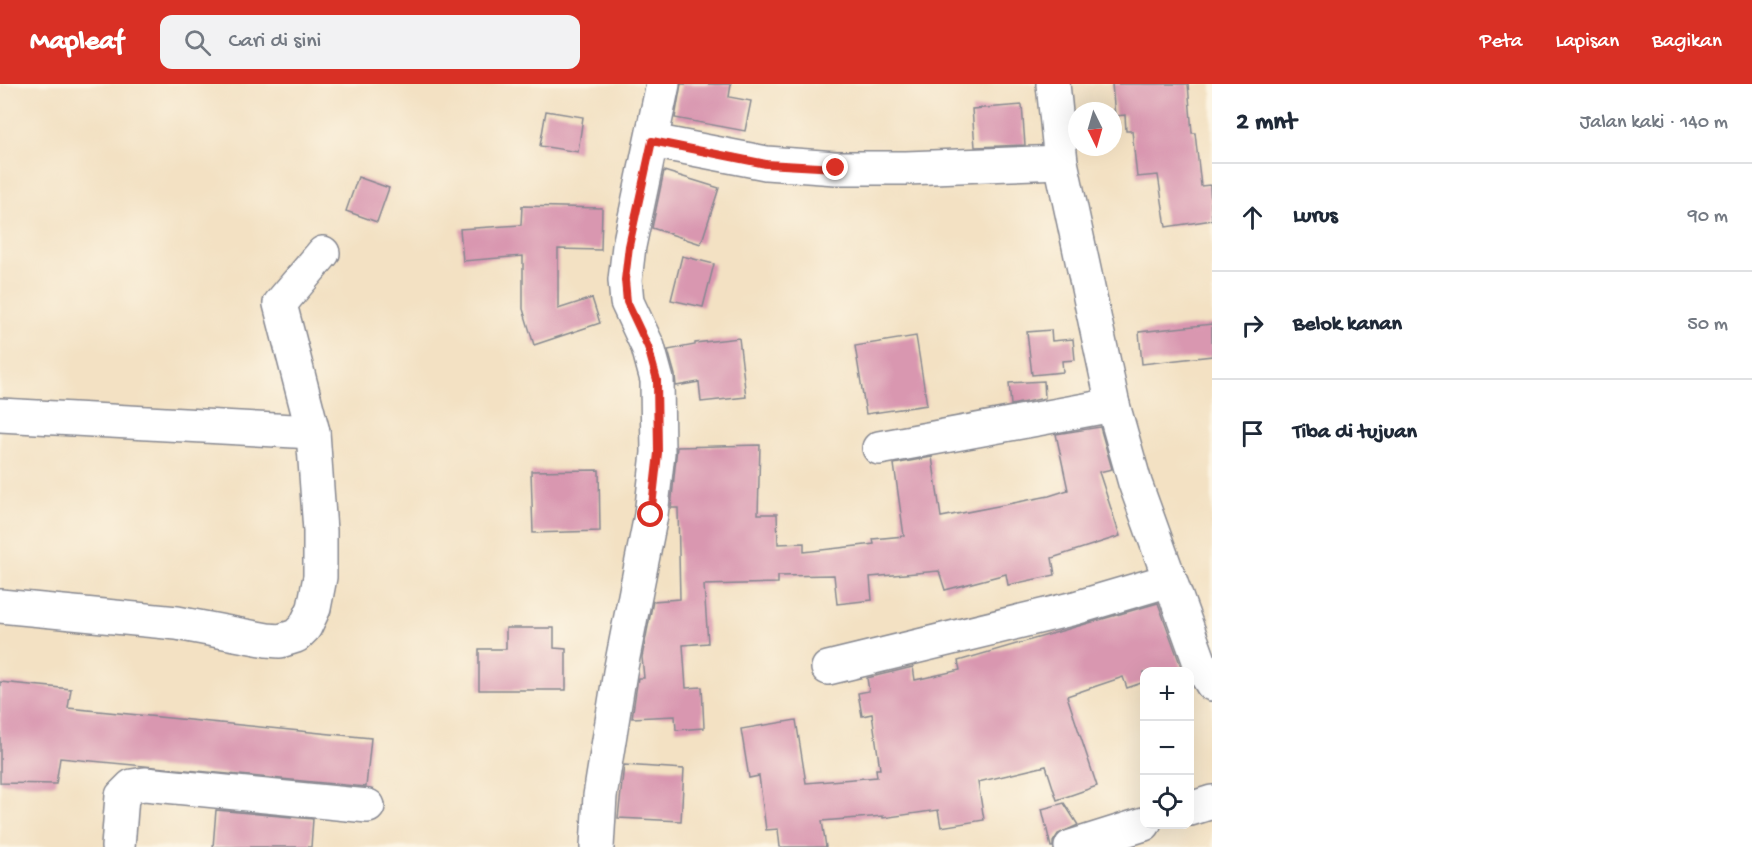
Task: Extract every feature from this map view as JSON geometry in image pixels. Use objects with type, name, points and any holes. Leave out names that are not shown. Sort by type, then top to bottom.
[{"type":"street","points":[[597,847],[602,784],[620,672],[651,515],[658,453],[657,380],[648,347],[627,302],[625,280],[629,246],[663,84]]},
{"type":"street","points":[[1053,84],[1061,162],[1113,405],[1135,483],[1201,666],[1212,684]]},
{"type":"street","points":[[652,141],[766,164],[836,168],[906,168],[1061,162]]},
{"type":"street","points":[[0,606],[177,623],[280,641],[296,636],[305,627],[314,608],[320,577],[320,531],[313,432],[280,304],[323,253]]},
{"type":"street","points":[[879,448],[1113,405]]},
{"type":"street","points":[[0,415],[313,432]]},
{"type":"street","points":[[828,668],[1075,608],[1170,580]]},
{"type":"street","points":[[118,847],[122,796],[132,786],[145,784],[369,806]]},
{"type":"street","points":[[1194,808],[1212,802]]},
{"type":"street","points":[[1071,847],[1140,825]]},
{"type":"building","points":[[681,84],[731,84],[729,97],[751,101],[745,131],[675,118]]},
{"type":"building","points":[[1112,84],[1188,84],[1192,133],[1195,133],[1201,186],[1210,185],[1212,220],[1166,227],[1158,175],[1137,177],[1132,131],[1126,131],[1125,115],[1122,115],[1122,102],[1114,102]]},
{"type":"building","points":[[1022,105],[1025,145],[975,147],[972,109]]},
{"type":"building","points":[[546,111],[583,117],[578,152],[540,146]]},
{"type":"building","points":[[664,171],[719,188],[701,244],[652,228]]},
{"type":"building","points":[[358,177],[389,188],[377,222],[346,211]]},
{"type":"building","points":[[522,206],[602,208],[601,250],[558,249],[558,309],[592,298],[600,323],[534,345],[523,309],[523,256],[463,261],[460,229],[521,225]]},
{"type":"building","points":[[682,256],[714,264],[703,307],[671,300]]},
{"type":"building","points":[[1212,324],[1212,356],[1142,364],[1139,332]]},
{"type":"building","points":[[1051,330],[1052,341],[1073,339],[1075,360],[1062,361],[1063,372],[1032,375],[1027,332]]},
{"type":"building","points":[[916,336],[927,405],[866,414],[855,346]]},
{"type":"building","points":[[739,338],[746,397],[701,402],[699,382],[676,386],[668,350],[695,345],[695,343]]},
{"type":"building","points":[[1044,381],[1045,398],[1011,405],[1009,383]]},
{"type":"building","points":[[1100,427],[1112,469],[1099,472],[1120,536],[1052,558],[1055,575],[1008,585],[1006,574],[945,590],[939,571],[870,577],[872,600],[837,604],[834,575],[778,576],[778,583],[704,585],[708,643],[683,645],[686,688],[702,687],[704,728],[676,730],[675,716],[632,718],[638,678],[644,678],[642,657],[653,601],[680,599],[678,508],[671,508],[677,447],[760,445],[758,514],[777,514],[778,544],[804,543],[804,552],[874,544],[873,539],[904,536],[894,464],[932,457],[941,517],[1049,496],[1068,490],[1056,434]]},
{"type":"building","points":[[599,470],[600,531],[533,533],[531,471]]},
{"type":"building","points":[[1158,603],[1181,667],[1140,667],[1140,683],[1127,688],[1123,677],[1067,696],[1097,786],[1057,800],[1046,766],[978,782],[984,820],[941,827],[938,810],[883,818],[883,816],[822,821],[826,847],[780,847],[778,829],[766,830],[759,776],[749,778],[741,729],[796,720],[806,783],[877,777],[876,769],[880,769],[872,714],[862,716],[858,693],[869,691],[867,678],[913,667],[915,680],[960,670],[958,661]]},
{"type":"building","points":[[506,628],[554,628],[554,648],[566,649],[566,690],[479,690],[479,649],[506,649]]},
{"type":"building","points":[[0,682],[71,689],[68,708],[371,738],[366,787],[60,758],[56,784],[0,783]]},
{"type":"building","points":[[624,765],[684,769],[681,821],[618,818]]},
{"type":"building","points":[[1064,803],[1078,825],[1058,834],[1051,847],[1042,809]]},
{"type":"building","points":[[216,810],[313,819],[311,847],[213,847]]},
{"type":"route","points":[[651,515],[658,453],[657,380],[648,347],[627,302],[625,280],[629,246],[652,141],[766,164],[836,168]]}]
